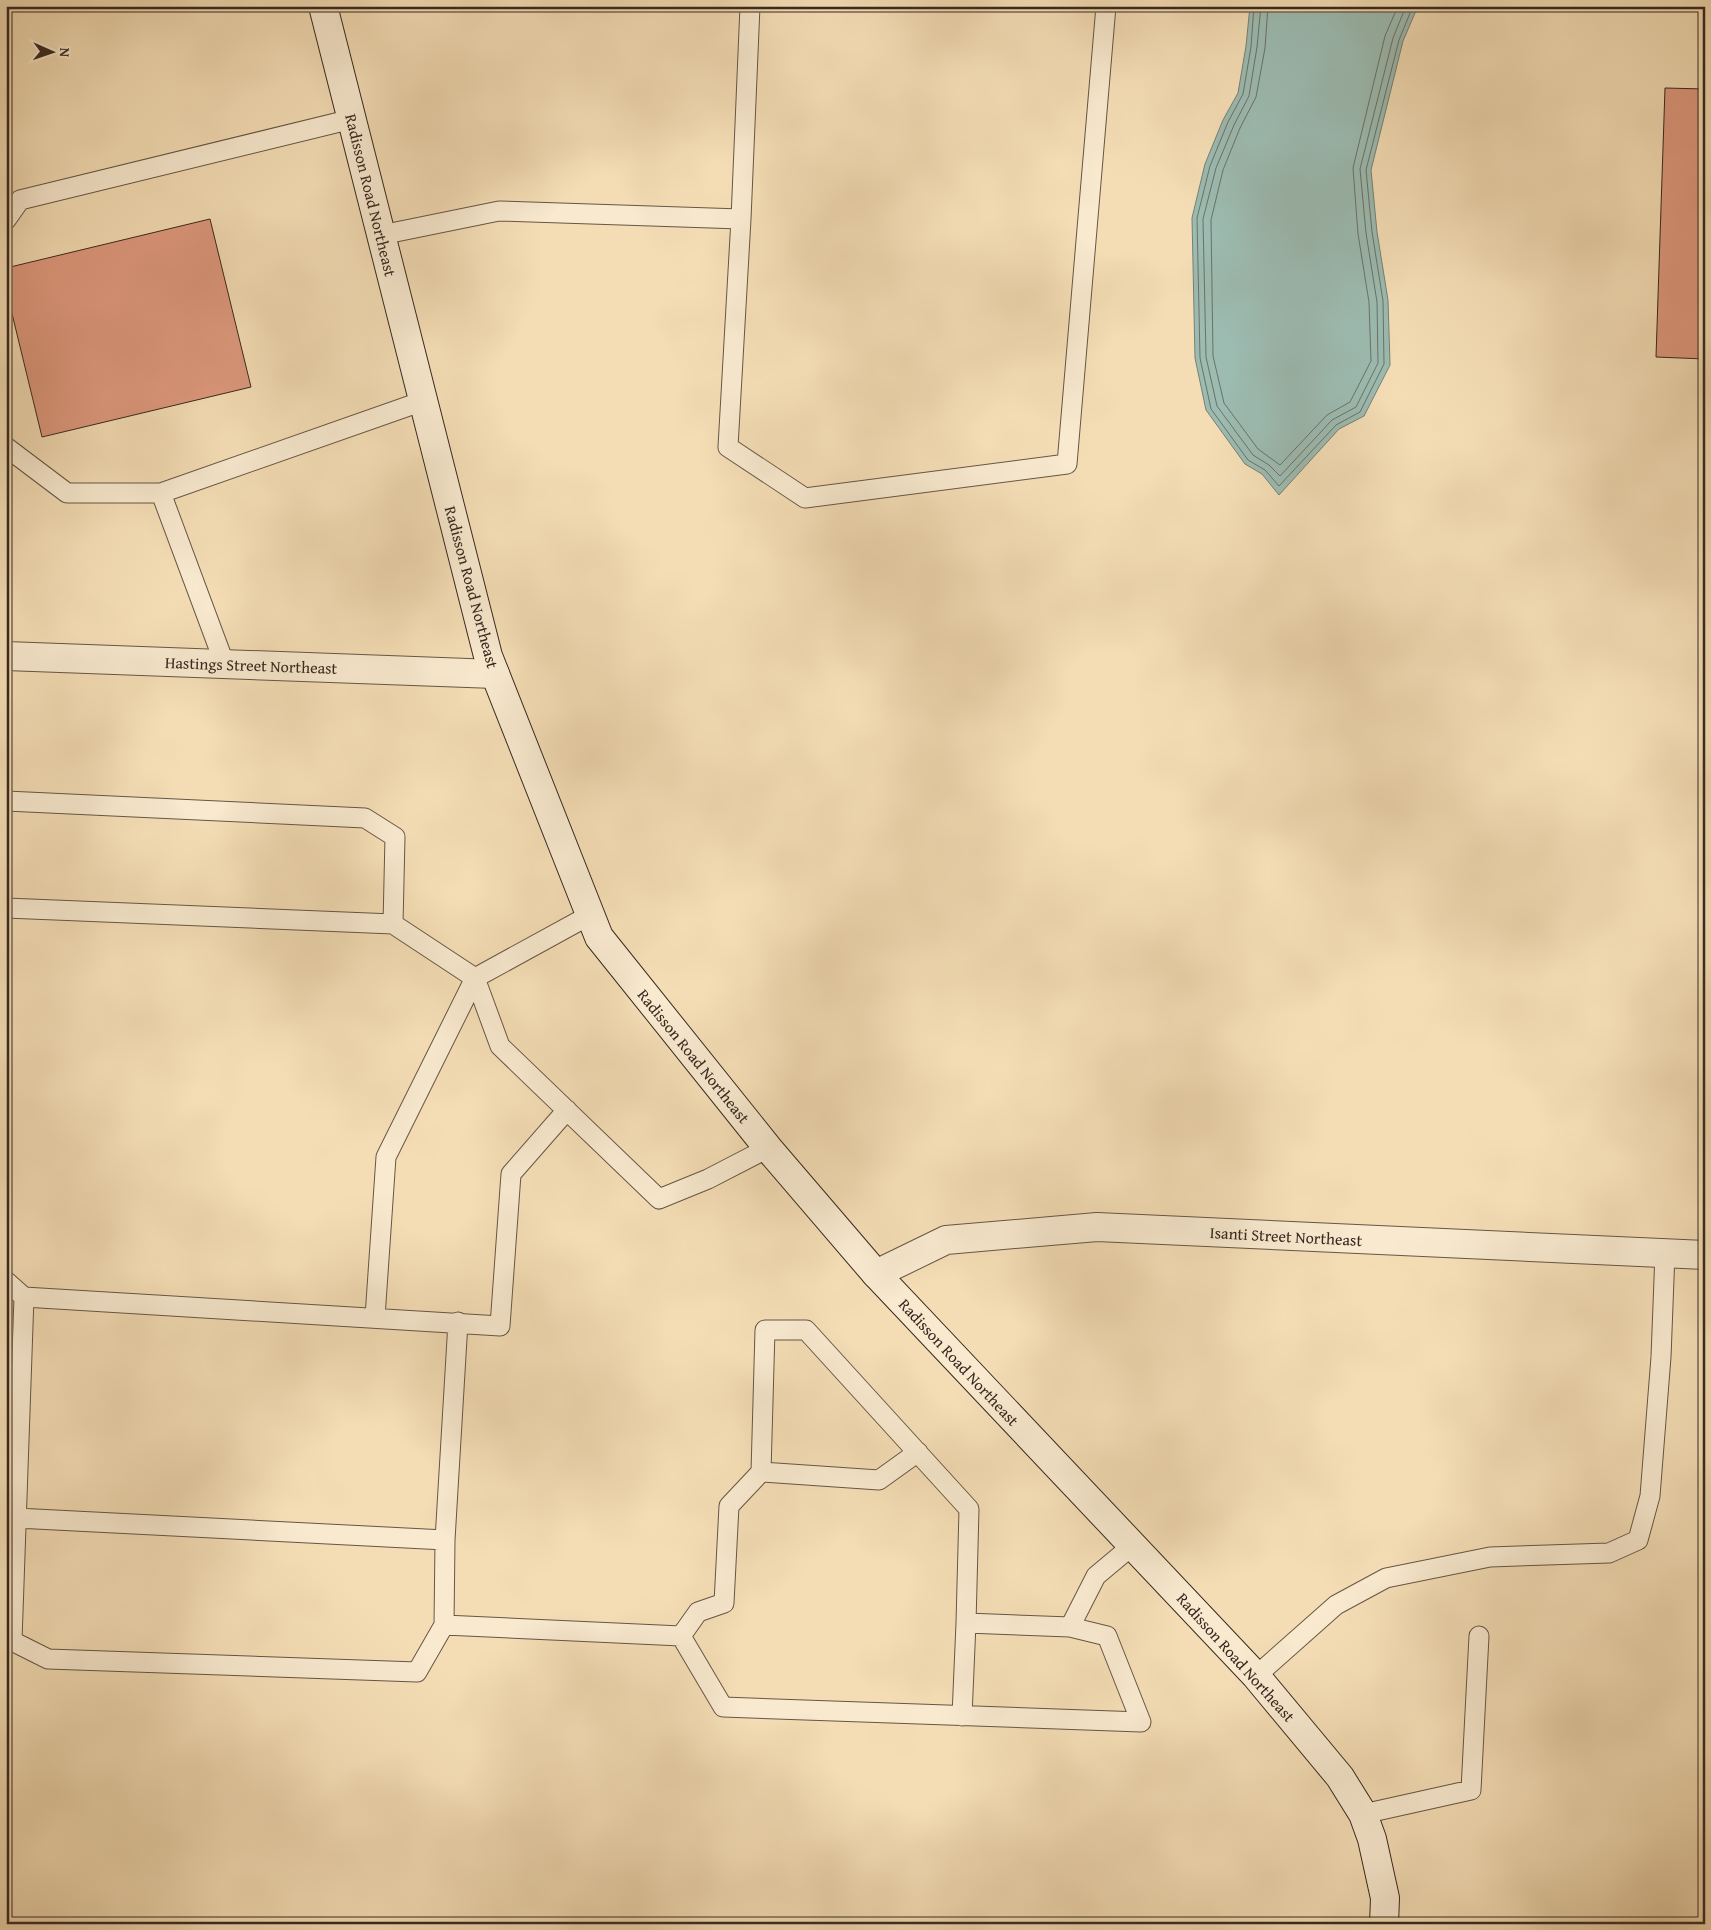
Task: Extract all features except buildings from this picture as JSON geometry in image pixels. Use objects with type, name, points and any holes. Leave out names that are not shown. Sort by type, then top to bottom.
[{"type":"street","name":"Radisson Road Northeast","points":[[323,6],[485,647],[599,937],[768,1148],[876,1274],[1256,1676],[1340,1777],[1363,1814],[1372,1839],[1385,1898],[1384,1924]]},
{"type":"street","name":"Hastings Street Northeast","points":[[6,656],[495,674]]},
{"type":"street","name":"Isanti Street Northeast","points":[[876,1274],[946,1240],[1097,1227],[1705,1255]]},
{"type":"lane","points":[[750,6],[741,220],[728,447],[805,498],[1067,464],[1106,6]]},
{"type":"lane","points":[[6,220],[20,200],[352,119]]},
{"type":"lane","points":[[381,235],[499,211],[741,220]]},
{"type":"lane","points":[[6,447],[67,493],[161,493],[423,401]]},
{"type":"lane","points":[[161,493],[225,664]]},
{"type":"lane","points":[[6,801],[365,818],[394,837],[393,924]]},
{"type":"lane","points":[[6,908],[393,924],[475,978],[500,1046],[660,1199],[708,1179],[768,1148]]},
{"type":"lane","points":[[375,1317],[386,1158],[475,978],[590,915]]},
{"type":"lane","points":[[6,1280],[24,1297],[500,1326],[511,1174],[567,1110]]},
{"type":"lane","points":[[1256,1676],[1336,1605],[1386,1578],[1490,1557],[1609,1553],[1638,1540],[1650,1496],[1661,1356],[1665,1253]]},
{"type":"lane","points":[[24,1297],[12,1642],[48,1659],[417,1672],[444,1625],[446,1540],[458,1322]]},
{"type":"lane","points":[[681,1636],[698,1612],[724,1603],[729,1506],[761,1472],[765,1330],[806,1330],[969,1509],[962,1716]]},
{"type":"lane","points":[[761,1472],[879,1480],[918,1452]]},
{"type":"lane","points":[[16,1518],[446,1540]]},
{"type":"lane","points":[[1070,1627],[1096,1576],[1133,1545]]},
{"type":"lane","points":[[681,1636],[723,1707],[1141,1722],[1107,1636],[1070,1627],[966,1623]]},
{"type":"lane","points":[[444,1625],[681,1636]]},
{"type":"lane","points":[[1363,1814],[1471,1790],[1479,1636]]},
{"type":"water","points":[[1250,6],[1418,6],[1403,41],[1371,170],[1377,232],[1388,300],[1390,365],[1364,416],[1339,429],[1279,495],[1262,474],[1245,464],[1206,410],[1195,358],[1192,218],[1205,164],[1223,120],[1238,93],[1246,46]]}]
